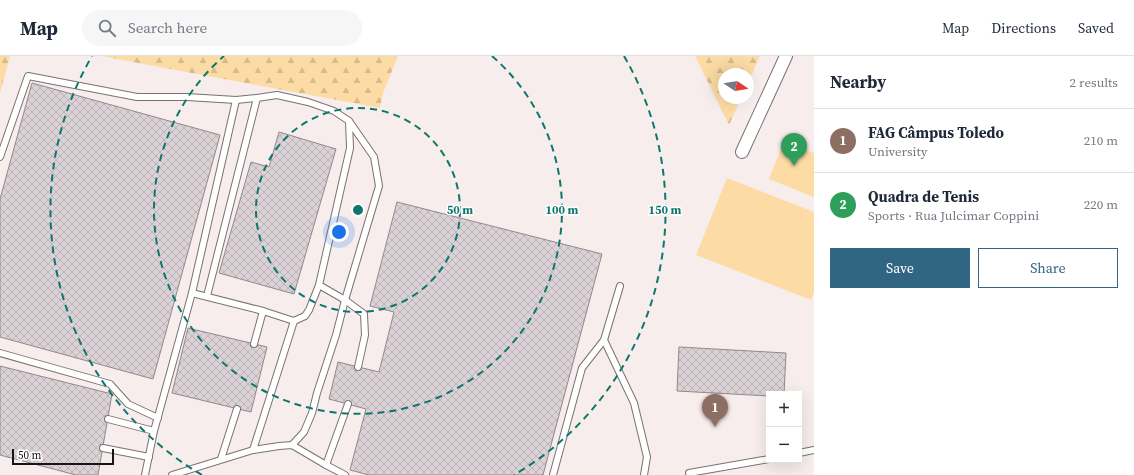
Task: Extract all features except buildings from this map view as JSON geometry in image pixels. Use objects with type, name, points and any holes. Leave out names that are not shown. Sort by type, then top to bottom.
[{"type":"street","points":[[742,152],[786,56]]},
{"type":"lane","points":[[0,157],[28,76],[137,97],[187,97],[236,100],[277,95],[308,102],[334,111],[348,121],[374,157],[379,186],[312,414],[304,432],[292,445]]},
{"type":"lane","points":[[207,296],[257,98]]},
{"type":"lane","points":[[145,475],[154,431],[192,293],[236,100]]},
{"type":"lane","points":[[192,293],[263,311],[294,321],[304,316],[309,310],[319,285],[350,148],[348,121]]},
{"type":"lane","points":[[319,285],[345,300],[364,314],[365,335],[358,367]]},
{"type":"lane","points":[[553,475],[582,368],[604,340],[620,286]]},
{"type":"lane","points":[[254,344],[263,311]]},
{"type":"lane","points":[[253,450],[294,321]]},
{"type":"lane","points":[[604,340],[634,403],[647,457],[644,475]]},
{"type":"lane","points":[[0,353],[110,384],[128,404],[158,418]]},
{"type":"lane","points":[[326,465],[348,404]]},
{"type":"lane","points":[[221,459],[237,409]]},
{"type":"lane","points":[[108,419],[154,431]]},
{"type":"lane","points":[[172,475],[253,450],[292,445],[345,475]]},
{"type":"lane","points":[[103,448],[149,457]]},
{"type":"lane","points":[[802,452],[814,450]]},
{"type":"lane","points":[[689,473],[766,460]]},
{"type":"green space","points":[[0,56],[10,56],[0,93]]},
{"type":"green space","points":[[101,56],[398,56],[383,93],[380,108]]},
{"type":"green space","points":[[695,56],[760,56],[754,69],[718,68],[718,103]]},
{"type":"green space","points":[[719,104],[738,104],[729,125]]},
{"type":"green space","points":[[784,141],[814,153],[814,197],[769,179]]},
{"type":"green space","points":[[727,178],[814,212],[814,292],[811,300],[696,255]]},
{"type":"place","name":"Quadra de Tenis","points":[[794,166]]},
{"type":"place","name":"FAG Câmpus Toledo","points":[[715,427]]}]
